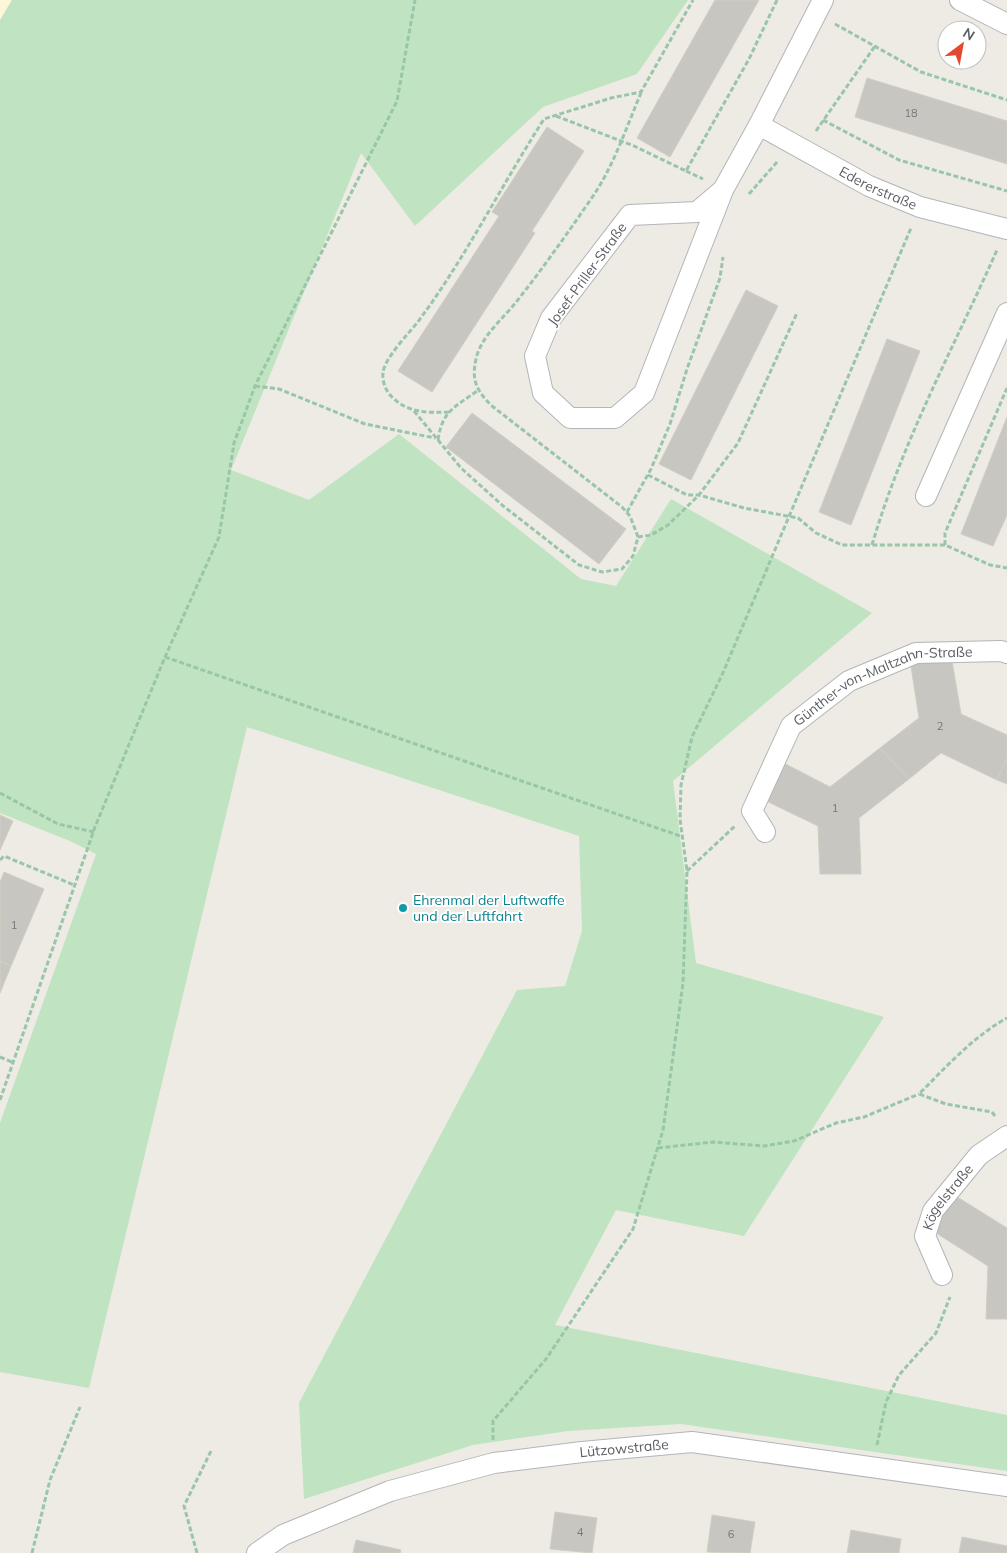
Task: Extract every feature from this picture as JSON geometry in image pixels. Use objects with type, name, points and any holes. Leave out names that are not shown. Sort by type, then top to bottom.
[{"type":"street","points":[[960,0],[1007,24]]},
{"type":"street","name":"Josef-Priller-Straße","points":[[723,190],[697,212],[630,215],[550,318],[535,356],[542,393],[570,418],[614,418],[644,393],[723,190],[820,6]]},
{"type":"street","name":"Edererstraße","points":[[759,124],[868,186],[920,207],[1007,229]]},
{"type":"street","points":[[926,496],[1007,312]]},
{"type":"street","name":"Günther-von-Maltzahn-Straße","points":[[752,811],[791,726],[849,681],[916,653],[1001,651],[1007,653]]},
{"type":"street","points":[[752,811],[765,832]]},
{"type":"street","name":"Kögelstraße","points":[[942,1275],[925,1236],[933,1211],[979,1155],[1007,1136]]},
{"type":"street","name":"Lützowstraße","points":[[257,1553],[284,1535],[390,1491],[494,1463],[582,1452],[692,1442],[1007,1486]]},
{"type":"path","points":[[0,1100],[94,832],[165,657],[219,537],[234,444],[256,386],[397,101],[415,0]]},
{"type":"path","points":[[449,412],[414,410],[402,406],[389,393],[384,385],[383,372],[393,354],[443,288],[544,119],[611,98],[641,92],[693,0]]},
{"type":"path","points":[[555,115],[634,146],[686,170],[748,59],[777,0]]},
{"type":"path","points":[[820,6],[875,46],[921,72],[1007,100]]},
{"type":"path","points":[[745,200],[799,147],[823,120],[875,46]]},
{"type":"path","points":[[823,120],[899,160],[1007,191]]},
{"type":"path","points":[[494,1463],[493,1421],[546,1359],[634,1229],[663,1130],[683,983],[687,871],[680,819],[682,785],[692,737],[722,675],[790,517],[920,207]]},
{"type":"path","points":[[871,545],[885,503],[928,398],[1007,229]]},
{"type":"path","points":[[627,512],[648,475],[670,424],[687,369],[720,278],[724,251]]},
{"type":"path","points":[[414,410],[461,468],[502,505],[579,565],[602,572],[622,569],[633,556],[638,537],[651,535],[668,525],[699,495],[738,443],[797,313]]},
{"type":"path","points":[[256,386],[279,389],[365,424],[437,439]]},
{"type":"path","points":[[946,545],[945,533],[1007,388]]},
{"type":"path","points":[[437,439],[440,424],[449,412],[477,391]]},
{"type":"path","points":[[648,475],[688,495],[699,495],[744,508],[798,518],[816,533],[842,545],[946,545],[990,565],[1007,568]]},
{"type":"path","points":[[165,657],[683,837]]},
{"type":"path","points":[[0,793],[58,824],[94,832]]},
{"type":"path","points":[[687,871],[752,811]]},
{"type":"path","points":[[0,860],[4,856],[74,885]]},
{"type":"path","points":[[658,1148],[713,1142],[764,1146],[794,1141],[836,1122],[864,1117],[919,1094],[959,1054],[994,1025],[1007,1018]]},
{"type":"path","points":[[0,1056],[14,1063]]},
{"type":"path","points":[[919,1094],[946,1104],[992,1112]]},
{"type":"path","points":[[872,1467],[886,1402],[899,1376],[936,1333],[953,1290],[942,1275]]},
{"type":"path","points":[[32,1553],[50,1480],[80,1407]]},
{"type":"path","points":[[197,1553],[184,1506],[212,1449]]},
{"type":"shaded area","points":[[0,0],[12,0],[0,20]]},
{"type":"green space","points":[[12,0],[688,0],[637,74],[543,107],[415,226],[361,153],[231,470],[309,500],[399,434],[581,579],[616,586],[671,499],[872,613],[673,781],[696,963],[884,1017],[744,1236],[616,1210],[555,1325],[1007,1415],[1007,1471],[681,1424],[568,1431],[473,1445],[304,1499],[299,1403],[517,990],[565,986],[582,931],[579,836],[247,727],[89,1388],[0,1372],[0,1123],[96,854],[70,841],[0,813],[0,20]]},
{"type":"building","points":[[715,0],[759,0],[670,157],[637,138]]},
{"type":"building","points":[[867,78],[1007,121],[1007,164],[855,117]]},
{"type":"building","points":[[547,127],[584,151],[532,231],[535,233],[432,392],[398,371],[499,216],[492,212]]},
{"type":"building","points":[[746,290],[778,306],[691,480],[659,464]]},
{"type":"building","points":[[887,339],[920,351],[851,525],[819,512]]},
{"type":"building","points":[[472,413],[626,529],[599,564],[446,447]]},
{"type":"building","points":[[1007,417],[1007,515],[993,546],[961,534]]},
{"type":"building","points":[[951,655],[961,714],[1007,735],[1007,759],[997,780],[941,753],[909,779],[880,748],[919,718],[910,660]]},
{"type":"building","points":[[880,748],[909,779],[859,818],[861,874],[820,874],[818,826],[760,798],[778,760],[830,787]]},
{"type":"building","points":[[1007,759],[1007,784],[997,780]]},
{"type":"building","points":[[0,815],[13,821],[0,850]]},
{"type":"building","points":[[4,872],[44,889],[11,966],[0,961],[0,882]]},
{"type":"building","points":[[0,961],[11,966],[0,993]]},
{"type":"building","points":[[954,1195],[1007,1228],[1007,1319],[986,1319],[988,1266],[933,1231]]},
{"type":"building","points":[[555,1512],[597,1518],[592,1553],[550,1549]]},
{"type":"building","points":[[712,1515],[755,1522],[750,1553],[707,1552]]},
{"type":"building","points":[[851,1530],[901,1539],[899,1553],[847,1553]]},
{"type":"building","points":[[962,1537],[1007,1546],[1007,1553],[959,1553]]},
{"type":"building","points":[[356,1540],[401,1550],[400,1553],[353,1553]]},
{"type":"place","name":"Ehrenmal der Luftwaffe und der Luftfahrt","points":[[403,908]]}]
